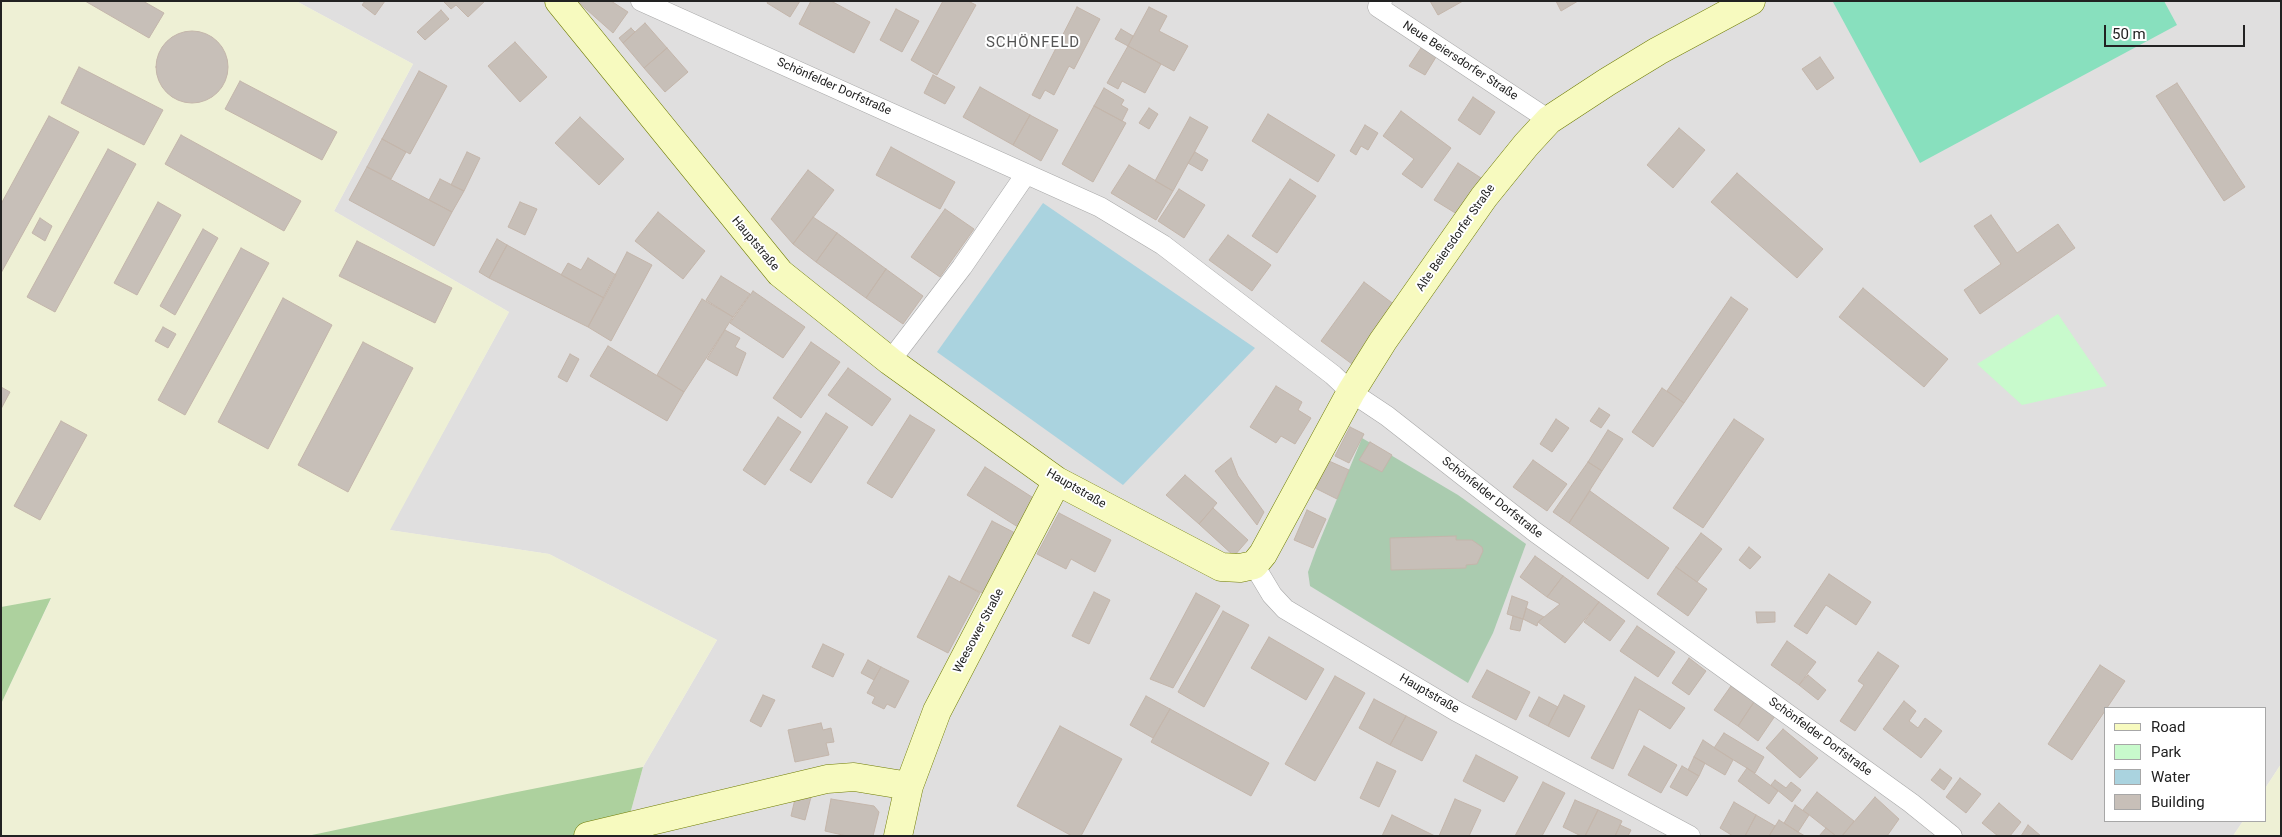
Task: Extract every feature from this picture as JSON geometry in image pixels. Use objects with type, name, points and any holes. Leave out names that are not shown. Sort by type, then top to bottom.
[{"type":"main road","name":"Hauptstraße","points":[[559,1],[780,273],[890,361],[1057,481],[1221,567],[1240,568],[1254,565]]},
{"type":"main road","name":"Alte Beiersdorfer Straße","points":[[1254,565],[1267,548],[1351,392],[1383,341],[1484,197],[1526,144],[1549,120],[1658,51],[1751,1]]},
{"type":"main road","name":"Weesower Straße","points":[[898,836],[909,786],[937,711],[1057,481]]},
{"type":"main road","points":[[596,834],[827,779],[854,776],[909,786]]},
{"type":"street","name":"Schönfelder Dorfstraße","points":[[641,1],[1100,208],[1163,245],[1333,375],[1351,392],[1387,416],[1535,532],[1912,803],[1952,836]]},
{"type":"street","name":"Neue Beiersdorfer Straße","points":[[1382,1],[1378,7],[1549,120]]},
{"type":"street","points":[[890,361],[962,267],[1026,174]]},
{"type":"street","name":"Hauptstraße","points":[[1254,565],[1272,595],[1285,609],[1456,711],[1690,836]]},
{"type":"shaded area","points":[[296,1],[2281,1],[2281,764],[2267,785],[2267,707],[2104,707],[2104,822],[2242,822],[2233,836],[624,836],[643,767],[717,640],[549,554],[389,530],[509,312],[334,211],[413,64]]},
{"type":"green space","points":[[1,1],[296,1],[413,64],[334,211],[509,312],[390,530],[549,554],[717,640],[643,767],[307,836],[1,836],[1,704],[51,599],[1,607]]},
{"type":"green space","points":[[2164,1],[2177,25],[1920,163],[1833,2]]},
{"type":"green space","points":[[2058,314],[2107,386],[2022,405],[1977,364]]},
{"type":"green space","points":[[1362,438],[1458,495],[1526,544],[1493,633],[1468,683],[1310,586],[1308,572]]},
{"type":"green space","points":[[51,598],[1,704],[1,607]]},
{"type":"green space","points":[[2281,764],[2281,836],[2233,836],[2242,822],[2267,822],[2267,785]]},
{"type":"green space","points":[[643,767],[624,836],[307,836],[507,794]]},
{"type":"water","points":[[1043,203],[1255,348],[1123,485],[937,352]]},
{"type":"building","points":[[85,1],[143,1],[164,13],[149,38]]},
{"type":"building","points":[[365,1],[385,1],[375,15],[362,5]]},
{"type":"building","points":[[443,1],[485,1],[468,17],[456,5],[451,9]]},
{"type":"building","points":[[577,1],[611,1],[628,12],[613,33]]},
{"type":"building","points":[[768,1],[800,1],[790,17],[767,3]]},
{"type":"building","points":[[811,1],[831,1],[870,22],[854,53],[799,24]]},
{"type":"building","points":[[943,1],[968,1],[976,5],[937,75],[911,60]]},
{"type":"building","points":[[1430,1],[1463,1],[1438,15]]},
{"type":"building","points":[[1556,1],[1578,1],[1561,11]]},
{"type":"building","points":[[1077,7],[1100,19],[1074,69],[1069,66],[1054,95],[1045,90],[1040,99],[1032,95]]},
{"type":"building","points":[[1149,7],[1167,16],[1159,31],[1188,46],[1174,71],[1128,46]]},
{"type":"building","points":[[896,9],[919,21],[902,52],[880,40]]},
{"type":"building","points":[[441,10],[449,19],[425,40],[417,32]]},
{"type":"building","points":[[645,23],[667,48],[644,68],[623,43]]},
{"type":"building","points":[[631,28],[635,32],[623,43],[619,38]]},
{"type":"building","points":[[1121,29],[1133,36],[1128,46],[1115,39]]},
{"type":"building","points":[[199,31],[218,41],[226,53],[228,67],[226,81],[218,93],[206,101],[185,103],[166,93],[158,81],[156,60],[166,41],[178,33]]},
{"type":"building","points":[[515,42],[547,77],[520,102],[488,66]]},
{"type":"building","points":[[1128,46],[1161,64],[1145,93],[1122,81],[1118,89],[1107,83]]},
{"type":"building","points":[[667,48],[688,72],[665,92],[644,68]]},
{"type":"building","points":[[1421,48],[1436,57],[1425,75],[1409,66]]},
{"type":"building","points":[[1820,57],[1834,78],[1817,90],[1802,69]]},
{"type":"building","points":[[79,67],[163,110],[144,145],[61,103]]},
{"type":"building","points":[[419,71],[447,86],[410,154],[382,139]]},
{"type":"building","points":[[933,75],[955,87],[945,104],[924,93]]},
{"type":"building","points":[[240,81],[337,132],[322,160],[225,109]]},
{"type":"building","points":[[2177,83],[2245,187],[2224,201],[2156,96]]},
{"type":"building","points":[[980,87],[1030,115],[1013,145],[963,117]]},
{"type":"building","points":[[1104,88],[1124,100],[1121,105],[1128,109],[1122,121],[1094,106]]},
{"type":"building","points":[[1473,97],[1495,112],[1480,135],[1458,120]]},
{"type":"building","points":[[1094,106],[1126,123],[1093,182],[1062,164]]},
{"type":"building","points":[[1149,108],[1158,114],[1149,129],[1139,123]]},
{"type":"building","points":[[1401,111],[1451,148],[1422,188],[1402,174],[1414,159],[1383,136]]},
{"type":"building","points":[[1268,114],[1335,155],[1318,182],[1252,141]]},
{"type":"building","points":[[1030,115],[1058,130],[1041,161],[1013,145]]},
{"type":"building","points":[[49,116],[79,132],[1,273],[1,204]]},
{"type":"building","points":[[580,117],[624,159],[599,185],[555,143]]},
{"type":"building","points":[[1190,117],[1208,127],[1173,191],[1155,181]]},
{"type":"building","points":[[1365,125],[1378,133],[1368,150],[1361,146],[1356,155],[1350,151]]},
{"type":"building","points":[[1679,128],[1705,150],[1673,188],[1647,165]]},
{"type":"building","points":[[181,135],[301,201],[284,231],[165,164]]},
{"type":"building","points":[[382,139],[406,152],[391,179],[367,167]]},
{"type":"building","points":[[891,147],[955,182],[940,209],[876,175]]},
{"type":"building","points":[[108,149],[136,164],[55,312],[27,297]]},
{"type":"building","points":[[467,152],[480,158],[464,191],[451,185]]},
{"type":"building","points":[[1195,152],[1208,160],[1202,171],[1188,163]]},
{"type":"building","points":[[1458,163],[1481,178],[1457,214],[1434,200]]},
{"type":"building","points":[[1129,165],[1173,191],[1156,220],[1111,193]]},
{"type":"building","points":[[367,167],[452,212],[434,246],[349,200]]},
{"type":"building","points":[[808,170],[834,190],[793,244],[771,219]]},
{"type":"building","points":[[1737,173],[1823,249],[1797,278],[1711,202]]},
{"type":"building","points":[[440,179],[464,191],[452,212],[429,200]]},
{"type":"building","points":[[1290,179],[1316,196],[1277,253],[1252,236]]},
{"type":"building","points":[[1179,189],[1205,205],[1184,238],[1158,221]]},
{"type":"building","points":[[158,202],[181,215],[137,295],[114,283]]},
{"type":"building","points":[[520,202],[537,209],[525,235],[508,227]]},
{"type":"building","points":[[945,209],[974,229],[940,277],[911,257]]},
{"type":"building","points":[[658,212],[705,251],[683,279],[635,241]]},
{"type":"building","points":[[1991,215],[2017,253],[2058,224],[2075,248],[1980,314],[1964,290],[2001,264],[1974,226]]},
{"type":"building","points":[[813,217],[837,233],[816,262],[793,244]]},
{"type":"building","points":[[40,218],[52,226],[45,241],[32,233]]},
{"type":"building","points":[[203,229],[218,238],[175,315],[160,306]]},
{"type":"building","points":[[837,233],[886,269],[866,298],[816,262]]},
{"type":"building","points":[[1228,235],[1271,265],[1252,291],[1209,260]]},
{"type":"building","points":[[497,239],[507,245],[489,278],[479,272]]},
{"type":"building","points":[[357,241],[452,288],[435,323],[339,276]]},
{"type":"building","points":[[507,245],[604,298],[588,327],[489,278]]},
{"type":"building","points":[[241,248],[269,263],[185,415],[158,400]]},
{"type":"building","points":[[627,252],[652,265],[611,341],[588,327]]},
{"type":"building","points":[[588,258],[616,275],[604,298],[561,275],[568,263],[581,270]]},
{"type":"building","points":[[886,269],[923,296],[903,324],[866,298]]},
{"type":"building","points":[[721,276],[750,294],[733,317],[706,300]]},
{"type":"building","points":[[1364,282],[1395,305],[1352,364],[1321,341]]},
{"type":"building","points":[[1863,288],[1948,359],[1924,387],[1839,317]]},
{"type":"building","points":[[753,291],[805,327],[783,358],[730,323]]},
{"type":"building","points":[[1731,297],[1748,309],[1684,403],[1667,391]]},
{"type":"building","points":[[283,298],[332,325],[268,449],[218,422]]},
{"type":"building","points":[[702,299],[733,317],[684,392],[657,375]]},
{"type":"building","points":[[163,327],[176,334],[168,348],[155,341]]},
{"type":"building","points":[[725,330],[740,338],[735,347],[746,353],[737,376],[707,359]]},
{"type":"building","points":[[363,342],[413,368],[348,492],[298,465]]},
{"type":"building","points":[[811,342],[840,362],[801,418],[773,398]]},
{"type":"building","points":[[608,346],[684,392],[667,421],[590,376]]},
{"type":"building","points":[[570,354],[579,359],[567,382],[558,377]]},
{"type":"building","points":[[848,368],[891,399],[872,426],[828,395]]},
{"type":"building","points":[[1276,386],[1302,402],[1298,410],[1311,418],[1295,444],[1281,436],[1276,443],[1250,427]]},
{"type":"building","points":[[1,387],[10,392],[1,409]]},
{"type":"building","points":[[1662,388],[1684,403],[1653,447],[1632,432]]},
{"type":"building","points":[[1599,408],[1610,415],[1601,428],[1590,421]]},
{"type":"building","points":[[826,413],[848,427],[811,483],[790,470]]},
{"type":"building","points":[[910,415],[935,430],[892,498],[867,483]]},
{"type":"building","points":[[778,417],[801,432],[765,485],[743,470]]},
{"type":"building","points":[[1556,419],[1569,428],[1552,452],[1540,444]]},
{"type":"building","points":[[1734,419],[1764,439],[1703,528],[1673,508]]},
{"type":"building","points":[[61,421],[87,435],[40,520],[14,506]]},
{"type":"building","points":[[1350,427],[1364,434],[1349,463],[1335,456]]},
{"type":"building","points":[[1608,430],[1623,439],[1602,471],[1588,462]]},
{"type":"building","points":[[1370,442],[1392,455],[1382,472],[1359,460]]},
{"type":"building","points":[[1231,458],[1238,476],[1264,512],[1257,525],[1215,471]]},
{"type":"building","points":[[1533,460],[1567,484],[1547,511],[1513,487]]},
{"type":"building","points":[[1329,461],[1349,470],[1337,499],[1315,488]]},
{"type":"building","points":[[1588,462],[1602,471],[1569,523],[1553,512]]},
{"type":"building","points":[[985,467],[1035,499],[1018,527],[967,495]]},
{"type":"building","points":[[1185,475],[1217,503],[1199,524],[1166,495]]},
{"type":"building","points":[[1590,491],[1669,548],[1648,579],[1569,523]]},
{"type":"building","points":[[1213,508],[1248,540],[1234,556],[1199,524]]},
{"type":"building","points":[[1307,510],[1326,519],[1313,548],[1294,540]]},
{"type":"building","points":[[1059,513],[1111,540],[1095,572],[1071,559],[1066,569],[1037,554]]},
{"type":"building","points":[[992,521],[1017,534],[986,595],[960,582]]},
{"type":"building","points":[[1701,533],[1722,549],[1697,582],[1676,567]]},
{"type":"building","points":[[1456,536],[1456,540],[1472,540],[1482,547],[1483,551],[1477,564],[1466,565],[1466,568],[1391,570],[1390,538]]},
{"type":"building","points":[[1749,547],[1761,557],[1750,569],[1739,560]]},
{"type":"building","points":[[1535,556],[1563,576],[1547,597],[1520,577]]},
{"type":"building","points":[[1676,567],[1707,589],[1688,616],[1657,594]]},
{"type":"building","points":[[1829,574],[1871,602],[1856,625],[1826,605],[1807,634],[1794,626]]},
{"type":"building","points":[[949,576],[980,593],[948,653],[917,637]]},
{"type":"building","points":[[1563,576],[1599,602],[1565,643],[1538,622],[1560,604],[1547,597]]},
{"type":"building","points":[[1094,592],[1110,600],[1089,644],[1072,636]]},
{"type":"building","points":[[1196,593],[1220,606],[1173,688],[1150,679]]},
{"type":"building","points":[[1512,596],[1528,602],[1523,619],[1507,614]]},
{"type":"building","points":[[1599,602],[1625,621],[1610,641],[1584,622]]},
{"type":"building","points":[[1526,608],[1544,617],[1538,622],[1537,626],[1523,619]]},
{"type":"building","points":[[1223,611],[1249,625],[1204,707],[1178,692]]},
{"type":"building","points":[[1756,612],[1775,612],[1775,622],[1757,623]]},
{"type":"building","points":[[1513,616],[1523,619],[1520,631],[1510,629]]},
{"type":"building","points":[[1637,626],[1675,652],[1658,677],[1620,651]]},
{"type":"building","points":[[1269,637],[1324,669],[1306,700],[1251,668]]},
{"type":"building","points":[[1787,641],[1816,662],[1799,685],[1771,665]]},
{"type":"building","points":[[823,644],[844,654],[833,677],[812,667]]},
{"type":"building","points":[[1878,652],[1899,666],[1855,731],[1840,721],[1864,685],[1858,681]]},
{"type":"building","points":[[1689,658],[1706,671],[1689,695],[1672,683]]},
{"type":"building","points":[[868,660],[881,667],[874,680],[861,673]]},
{"type":"building","points":[[2100,665],[2125,681],[2108,707],[2104,707],[2104,712],[2072,760],[2048,744]]},
{"type":"building","points":[[881,667],[909,681],[895,708],[887,704],[884,709],[872,703],[875,697],[867,693]]},
{"type":"building","points":[[1487,670],[1530,692],[1516,720],[1472,697]]},
{"type":"building","points":[[1808,675],[1826,690],[1818,700],[1799,685]]},
{"type":"building","points":[[1335,676],[1365,693],[1315,781],[1285,764]]},
{"type":"building","points":[[1635,677],[1685,708],[1670,729],[1639,709],[1613,769],[1591,758]]},
{"type":"building","points":[[1731,686],[1754,702],[1738,726],[1714,710]]},
{"type":"building","points":[[763,695],[775,700],[761,727],[750,721]]},
{"type":"building","points":[[1564,695],[1585,706],[1569,737],[1548,726]]},
{"type":"building","points":[[1146,696],[1170,709],[1153,738],[1130,725]]},
{"type":"building","points":[[1539,697],[1558,707],[1548,726],[1529,716]]},
{"type":"building","points":[[1374,699],[1406,716],[1390,745],[1359,728]]},
{"type":"building","points":[[1904,701],[1916,711],[1909,721],[1918,728],[1925,718],[1942,731],[1921,758],[1883,729]]},
{"type":"building","points":[[1754,702],[1775,716],[1758,741],[1738,726]]},
{"type":"building","points":[[1170,709],[1269,763],[1251,796],[1151,742]]},
{"type":"building","points":[[1406,716],[1437,732],[1422,761],[1390,745]]},
{"type":"building","points":[[821,723],[823,730],[831,728],[834,742],[826,743],[829,755],[795,762],[788,730]]},
{"type":"building","points":[[1060,726],[1122,759],[1081,836],[1072,836],[1017,806]]},
{"type":"building","points":[[1783,729],[1818,758],[1800,778],[1766,748]]},
{"type":"building","points":[[1724,733],[1764,757],[1755,773],[1714,748]]},
{"type":"building","points":[[1703,740],[1733,760],[1725,775],[1694,757]]},
{"type":"building","points":[[1644,746],[1677,765],[1661,793],[1628,775]]},
{"type":"building","points":[[1476,755],[1518,777],[1504,802],[1463,781]]},
{"type":"building","points":[[1694,757],[1705,763],[1699,776],[1688,770]]},
{"type":"building","points":[[1377,762],[1396,771],[1379,807],[1360,798]]},
{"type":"building","points":[[1682,766],[1699,776],[1687,796],[1670,787]]},
{"type":"building","points":[[1747,768],[1778,791],[1769,804],[1738,781]]},
{"type":"building","points":[[1940,769],[1952,778],[1944,790],[1931,780]]},
{"type":"building","points":[[1960,778],[1981,794],[1966,813],[1946,797]]},
{"type":"building","points":[[1775,780],[1786,788],[1791,782],[1801,790],[1792,802],[1771,785]]},
{"type":"building","points":[[1543,782],[1565,793],[1542,836],[1515,836]]},
{"type":"building","points":[[1817,792],[1854,821],[1842,836],[1836,836],[1803,810]]},
{"type":"building","points":[[811,797],[805,820],[791,816],[795,799]]},
{"type":"building","points":[[1875,797],[1899,819],[1887,836],[1842,836]]},
{"type":"building","points":[[831,799],[874,806],[879,812],[873,836],[847,836],[825,831]]},
{"type":"building","points":[[1455,799],[1481,810],[1469,836],[1439,836]]},
{"type":"building","points":[[1575,800],[1598,810],[1585,836],[1581,836],[1563,827]]},
{"type":"building","points":[[1734,802],[1756,815],[1745,836],[1733,836],[1720,828]]},
{"type":"building","points":[[1999,803],[2021,822],[2010,836],[1998,836],[1982,823]]},
{"type":"building","points":[[1795,805],[1809,815],[1798,832],[1784,823]]},
{"type":"building","points":[[1598,810],[1622,821],[1615,836],[1585,836]]},
{"type":"building","points":[[1392,815],[1435,836],[1382,836]]},
{"type":"building","points":[[1756,815],[1775,826],[1769,836],[1745,836]]},
{"type":"building","points":[[1779,820],[1798,832],[1805,836],[1769,836]]},
{"type":"building","points":[[1620,825],[1631,830],[1628,836],[1615,836]]},
{"type":"building","points":[[2028,825],[2041,836],[2021,836]]},
{"type":"building","points":[[1826,828],[1836,836],[1819,836]]},
{"type":"district","name":"SCHÖNFELD","points":[[1033,43]]}]
